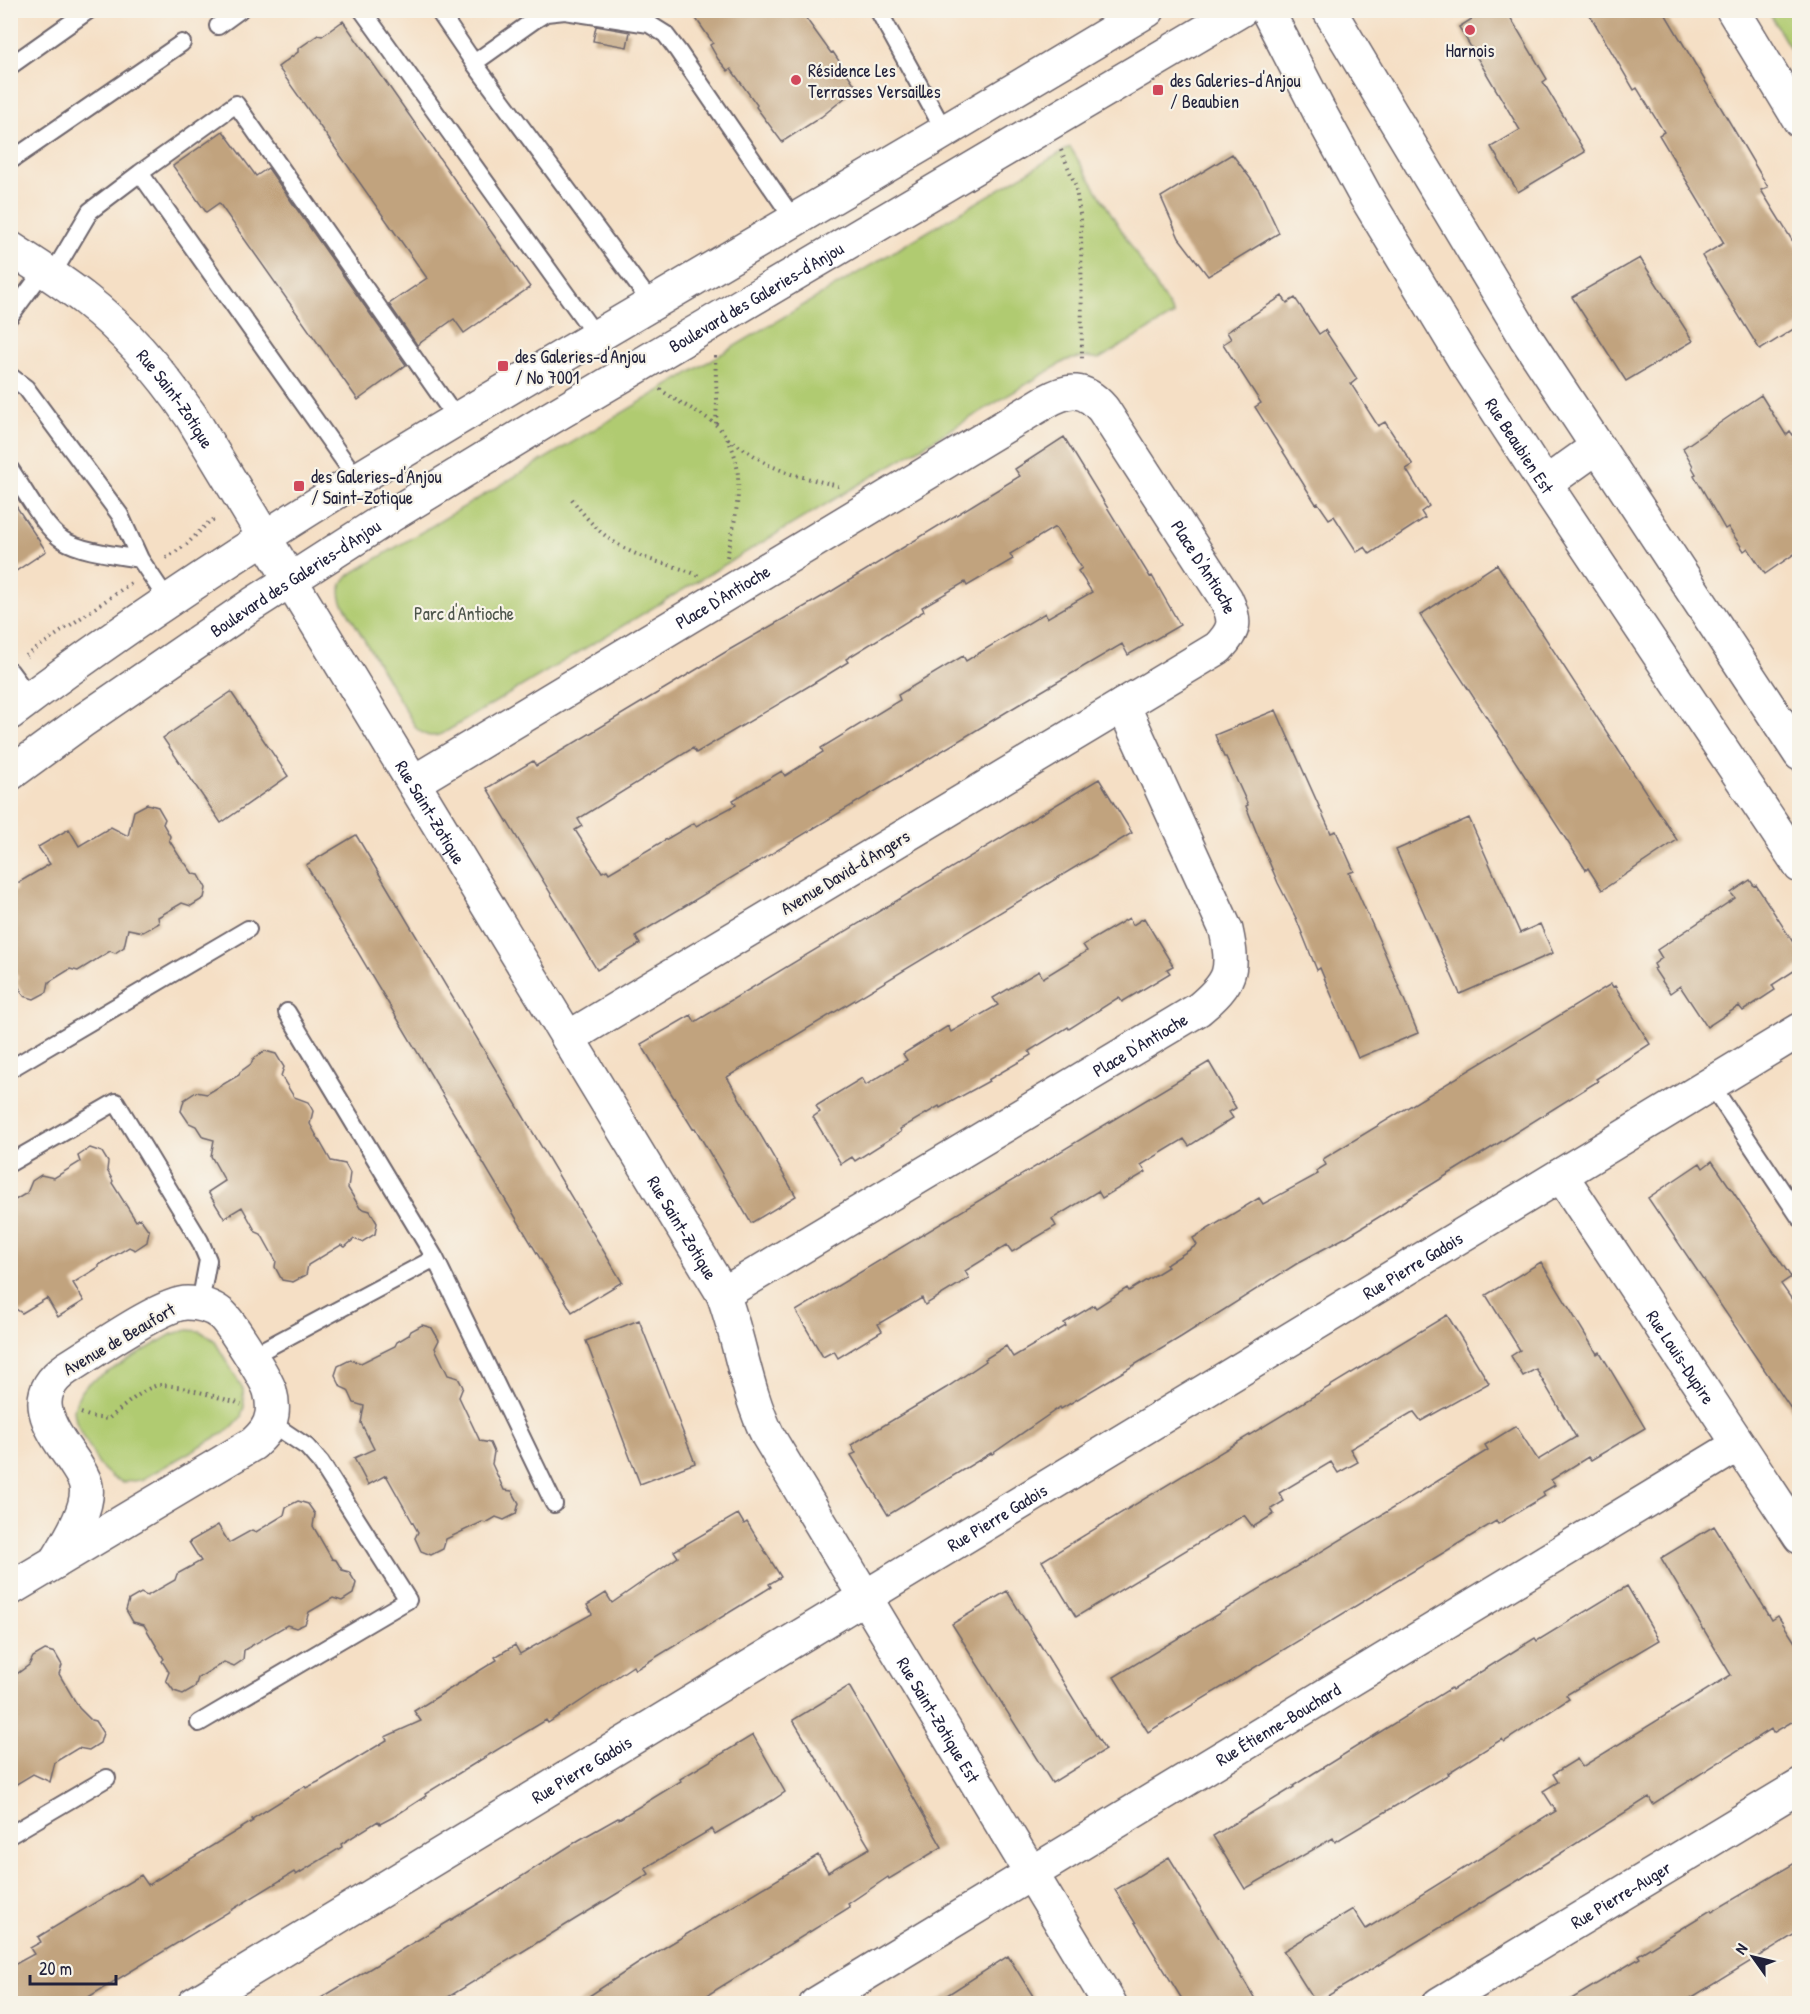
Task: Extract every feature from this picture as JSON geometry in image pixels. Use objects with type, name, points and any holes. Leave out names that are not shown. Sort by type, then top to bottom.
[{"type":"street","points":[[20,706],[169,602],[357,479],[456,418],[945,132],[1148,10]]},
{"type":"street","name":"Boulevard des Galeries-d'Anjou","points":[[10,774],[90,716],[292,579],[549,419],[1241,10]]},
{"type":"street","name":"Rue Beaubien Est","points":[[1268,10],[1319,111],[1366,196],[1465,361],[1800,866]]},
{"type":"street","points":[[1329,10],[1520,328],[1800,754]]},
{"type":"street","points":[[1733,10],[1800,121]]},
{"type":"street","name":"Rue Saint-Zotique","points":[[10,248],[48,272],[88,302],[121,332],[173,389],[191,416],[292,579],[723,1294],[757,1413],[768,1436]]},
{"type":"street","name":"Place D'Antioche","points":[[414,782],[1035,408],[1067,392],[1087,394],[1103,409],[1226,599],[1234,624],[1218,648],[1123,705],[1226,930],[1231,953],[1229,975],[1218,994],[1199,1009],[723,1294]]},
{"type":"street","points":[[1545,484],[1597,447]]},
{"type":"street","name":"Avenue David-d'Angers","points":[[568,1038],[1123,705]]},
{"type":"street","name":"Rue Pierre Gadois","points":[[194,2004],[1800,1030]]},
{"type":"street","name":"Rue Louis-Dupire","points":[[1561,1175],[1800,1537]]},
{"type":"street","name":"Avenue de Beaufort","points":[[56,1562],[82,1511],[86,1498],[86,1486],[81,1473],[50,1426],[45,1411],[45,1397],[49,1386],[61,1372],[175,1304],[200,1304],[212,1308],[223,1316],[270,1389],[272,1412],[257,1414]]},
{"type":"street","points":[[10,1588],[253,1444],[264,1434],[257,1414]]},
{"type":"street","name":"Rue Saint-Zotique Est","points":[[768,1436],[1110,2004]]},
{"type":"street","name":"Rue Étienne-Bouchard","points":[[816,2004],[1738,1445]]},
{"type":"street","name":"Rue Pierre-Auger","points":[[1439,2004],[1800,1786]]},
{"type":"lane","points":[[11,65],[89,10]]},
{"type":"lane","points":[[218,26],[240,10]]},
{"type":"lane","points":[[362,10],[596,336]]},
{"type":"lane","points":[[438,10],[474,63],[652,304]]},
{"type":"lane","points":[[878,10],[945,132]]},
{"type":"lane","points":[[474,63],[546,13],[565,11],[649,24],[665,34],[678,51],[794,220]]},
{"type":"lane","points":[[10,161],[182,43]]},
{"type":"lane","points":[[10,316],[48,272],[90,211],[236,104],[456,418]]},
{"type":"lane","points":[[140,173],[357,479]]},
{"type":"lane","points":[[10,376],[26,388],[120,515],[145,565],[169,602]]},
{"type":"lane","points":[[10,469],[51,530],[64,541],[145,565]]},
{"type":"lane","points":[[15,666],[20,706]]},
{"type":"lane","points":[[12,1065],[248,929]]},
{"type":"lane","points":[[287,1012],[435,1258],[554,1504]]},
{"type":"lane","points":[[1710,1083],[1800,1218]]},
{"type":"lane","points":[[10,1163],[116,1102],[200,1241],[208,1260],[200,1304]]},
{"type":"lane","points":[[250,1357],[435,1258]]},
{"type":"lane","points":[[199,1723],[408,1600],[321,1463],[307,1447],[257,1414]]},
{"type":"lane","points":[[10,1835],[107,1778]]},
{"type":"path","points":[[1060,148],[1075,184],[1081,220],[1082,362]]},
{"type":"path","points":[[715,352],[716,425]]},
{"type":"path","points":[[657,386],[667,395],[700,413],[716,425],[728,439],[769,465],[791,474],[846,488]]},
{"type":"path","points":[[726,560],[738,511],[736,464],[728,439]]},
{"type":"path","points":[[572,499],[585,518],[599,532],[618,544],[640,556],[685,569],[706,580]]},
{"type":"path","points":[[15,666],[145,565],[186,545],[209,522],[219,517]]},
{"type":"path","points":[[74,1411],[108,1419],[148,1389],[158,1385],[235,1402],[257,1414]]},
{"type":"green space","points":[[1768,11],[1799,11],[1799,64]]},
{"type":"green space","name":"Parc d'Antioche","points":[[1070,147],[1174,315],[1099,359],[1087,357],[1067,360],[442,734],[428,736],[416,728],[342,602],[341,587],[349,575]]},
{"type":"green space","points":[[187,1330],[200,1331],[214,1340],[243,1389],[244,1407],[241,1417],[220,1435],[141,1480],[123,1482],[113,1478],[99,1465],[76,1422],[74,1411],[81,1391],[89,1383],[172,1334]]},
{"type":"building","name":"Résidence Les Terrasses Versailles","points":[[690,10],[800,10],[831,53],[833,52],[857,88],[821,117],[782,142],[731,69],[728,71],[718,59],[710,45],[713,43]]},
{"type":"building","points":[[1486,10],[1506,10],[1547,79],[1543,82],[1585,152],[1518,192],[1491,147],[1520,130],[1459,27]]},
{"type":"building","points":[[1587,10],[1663,10],[1768,187],[1761,190],[1800,253],[1800,325],[1760,350],[1702,256],[1724,243],[1659,135],[1664,132],[1637,88],[1634,90]]},
{"type":"building","points":[[343,21],[530,287],[464,333],[454,319],[417,345],[389,304],[427,278],[278,67],[298,52],[298,49]]},
{"type":"building","points":[[596,26],[630,32],[627,47],[593,41]]},
{"type":"building","points":[[223,131],[256,176],[268,168],[406,365],[358,400],[219,203],[206,212],[173,166]]},
{"type":"building","points":[[1232,154],[1259,190],[1279,233],[1208,276],[1179,238],[1161,197]]},
{"type":"building","points":[[1640,258],[1693,341],[1626,381],[1572,297]]},
{"type":"building","points":[[1282,296],[1287,303],[1295,298],[1319,334],[1325,330],[1357,379],[1351,384],[1378,426],[1385,422],[1413,465],[1406,469],[1429,506],[1421,512],[1425,518],[1370,554],[1365,547],[1357,552],[1334,516],[1329,519],[1318,503],[1316,504],[1255,407],[1261,403],[1223,344],[1231,339],[1227,332]]},
{"type":"building","points":[[1761,395],[1786,435],[1790,431],[1800,445],[1800,550],[1765,574],[1748,548],[1744,551],[1728,527],[1725,529],[1694,475],[1696,474],[1693,466],[1683,448]]},
{"type":"building","points":[[1064,437],[1150,577],[1152,576],[1180,625],[1128,655],[1122,644],[1018,705],[635,936],[640,944],[597,970],[487,788],[533,761],[536,766],[832,591],[1020,476],[1015,469]],"holes":[[[1055,527],[1082,568],[1078,571],[1092,592],[1047,618],[1045,613],[966,661],[963,656],[898,695],[900,700],[821,748],[823,752],[785,776],[782,771],[733,800],[736,805],[696,826],[694,823],[609,873],[607,870],[602,872],[575,830],[582,826],[578,819],[693,748],[696,753],[814,683],[848,662],[846,659],[924,611],[922,607],[965,582],[967,586],[1013,559],[1010,554]]]},
{"type":"building","points":[[10,497],[46,551],[10,575]]},
{"type":"building","points":[[1497,564],[1677,840],[1602,890],[1588,868],[1586,870],[1420,615]]},
{"type":"building","points":[[231,692],[288,776],[221,823],[163,738]]},
{"type":"building","points":[[1276,710],[1331,833],[1336,831],[1354,871],[1349,873],[1418,1033],[1358,1058],[1320,968],[1317,970],[1296,918],[1278,883],[1246,806],[1248,805],[1215,735]]},
{"type":"building","points":[[1099,779],[1132,833],[727,1077],[796,1196],[751,1223],[695,1128],[693,1129],[641,1044],[691,1015],[695,1022]]},
{"type":"building","points":[[147,804],[158,807],[165,819],[163,824],[170,836],[169,840],[193,874],[199,875],[206,888],[204,898],[191,906],[182,903],[158,917],[159,923],[143,932],[128,929],[124,947],[115,953],[110,951],[78,971],[70,969],[49,982],[47,992],[34,999],[24,996],[17,984],[18,977],[10,959],[10,893],[16,890],[16,884],[50,864],[38,847],[69,829],[79,846],[111,827],[128,836],[134,811]]},
{"type":"building","points":[[1469,818],[1520,933],[1540,924],[1553,953],[1460,994],[1396,850]]},
{"type":"building","points":[[356,835],[622,1282],[572,1312],[306,865]]},
{"type":"building","points":[[1750,880],[1754,886],[1756,885],[1800,953],[1800,967],[1772,985],[1775,990],[1743,1011],[1739,1006],[1707,1027],[1680,986],[1670,993],[1654,969],[1656,968],[1654,964],[1662,958],[1657,950],[1735,898],[1731,893]]},
{"type":"building","points":[[1129,918],[1133,925],[1144,918],[1173,966],[1167,969],[1170,973],[1122,1002],[1119,997],[1029,1051],[1031,1055],[989,1081],[900,1129],[901,1132],[855,1161],[852,1157],[841,1164],[813,1117],[820,1112],[816,1106],[862,1078],[866,1085],[907,1060],[903,1054],[948,1026],[951,1032],[998,1005],[993,998],[1039,971],[1043,978],[1087,951],[1083,945]]},
{"type":"building","points":[[1611,984],[1615,986],[1650,1044],[1596,1079],[1598,1081],[1499,1143],[1348,1236],[1301,1261],[1181,1337],[1061,1409],[1060,1407],[992,1454],[888,1515],[851,1455],[856,1453],[851,1445],[946,1388],[1006,1346],[1013,1357],[1066,1326],[1064,1323],[1094,1305],[1096,1308],[1127,1288],[1129,1291],[1168,1267],[1166,1265],[1197,1245],[1193,1238],[1259,1198],[1263,1204],[1318,1174],[1316,1171],[1326,1165],[1323,1159]]},
{"type":"building","points":[[265,1051],[276,1054],[284,1067],[281,1076],[294,1097],[308,1102],[313,1111],[310,1124],[331,1161],[345,1164],[350,1173],[348,1188],[360,1208],[370,1211],[377,1223],[375,1234],[362,1242],[354,1239],[345,1247],[341,1245],[308,1265],[306,1275],[293,1282],[282,1280],[275,1267],[276,1261],[242,1207],[224,1218],[208,1192],[225,1181],[211,1156],[214,1140],[203,1137],[181,1111],[184,1100],[196,1092],[207,1094],[239,1075],[253,1059]]},
{"type":"building","points":[[1209,1062],[1236,1108],[1229,1112],[1233,1118],[1189,1146],[1184,1139],[1141,1165],[1146,1172],[1102,1198],[1098,1191],[1052,1219],[1056,1226],[1012,1252],[1007,1245],[965,1271],[969,1278],[925,1305],[922,1298],[878,1324],[882,1331],[838,1358],[834,1351],[823,1357],[796,1311]]},
{"type":"building","points":[[90,1148],[102,1152],[108,1162],[107,1170],[112,1183],[136,1221],[140,1218],[149,1231],[147,1242],[135,1250],[129,1247],[73,1283],[84,1301],[58,1317],[47,1298],[22,1313],[10,1305],[10,1203],[27,1193],[32,1181],[41,1175],[54,1178],[80,1162],[78,1156]]},
{"type":"building","points":[[1712,1161],[1791,1277],[1781,1284],[1800,1311],[1800,1422],[1648,1198],[1700,1163],[1703,1168]]},
{"type":"building","points":[[1541,1262],[1597,1354],[1600,1352],[1645,1428],[1591,1460],[1588,1457],[1551,1480],[1555,1485],[1543,1492],[1545,1496],[1498,1524],[1496,1521],[1148,1732],[1114,1677],[1488,1450],[1485,1445],[1516,1426],[1538,1460],[1576,1437],[1536,1369],[1523,1376],[1511,1356],[1520,1350],[1486,1295]]},
{"type":"building","points":[[1447,1315],[1489,1383],[1421,1421],[1414,1412],[1411,1413],[1350,1449],[1358,1462],[1338,1473],[1331,1462],[1279,1493],[1284,1501],[1271,1509],[1274,1514],[1253,1527],[1244,1515],[1076,1617],[1042,1561]]},
{"type":"building","points":[[639,1320],[695,1463],[640,1484],[586,1341]]},
{"type":"building","points":[[422,1325],[432,1328],[439,1340],[435,1348],[448,1375],[458,1378],[463,1387],[459,1397],[480,1441],[490,1443],[494,1452],[492,1464],[504,1490],[512,1491],[519,1503],[516,1514],[504,1520],[496,1517],[486,1523],[482,1522],[446,1539],[443,1549],[431,1555],[421,1551],[415,1538],[418,1532],[386,1475],[368,1485],[354,1458],[374,1449],[361,1423],[364,1406],[354,1403],[348,1390],[341,1387],[335,1375],[338,1366],[350,1360],[361,1363],[395,1346],[411,1331]]},
{"type":"building","points":[[298,1501],[308,1504],[315,1514],[313,1526],[332,1559],[336,1560],[342,1570],[349,1572],[356,1583],[353,1594],[342,1601],[333,1598],[309,1612],[305,1624],[296,1628],[287,1625],[244,1650],[243,1660],[234,1666],[224,1662],[198,1678],[195,1687],[183,1694],[174,1691],[166,1680],[169,1672],[162,1661],[164,1659],[144,1625],[133,1622],[126,1610],[129,1600],[141,1593],[147,1596],[175,1580],[177,1574],[201,1561],[189,1542],[218,1525],[229,1543],[252,1530],[256,1532],[284,1515],[286,1507]]},
{"type":"building","points":[[738,1514],[744,1524],[747,1522],[781,1577],[769,1584],[771,1587],[635,1670],[633,1666],[548,1723],[546,1720],[425,1794],[426,1796],[395,1816],[380,1824],[378,1821],[341,1844],[342,1847],[296,1875],[294,1872],[77,2004],[10,2004],[10,1967],[34,1954],[30,1948],[41,1942],[38,1937],[141,1875],[148,1885],[253,1821],[252,1819],[305,1786],[306,1788],[318,1782],[387,1740],[385,1737],[421,1721],[414,1711],[497,1660],[495,1657],[515,1645],[520,1654],[592,1614],[587,1605],[606,1593],[612,1603],[678,1557],[674,1551]]},
{"type":"building","points":[[1714,1526],[1772,1620],[1778,1616],[1800,1650],[1800,1717],[1773,1733],[1771,1729],[1653,1804],[1649,1797],[1522,1878],[1316,2003],[1283,1951],[1353,1909],[1366,1929],[1556,1811],[1543,1791],[1558,1782],[1553,1774],[1577,1759],[1582,1767],[1731,1675],[1661,1558]]},
{"type":"building","points":[[1627,1586],[1659,1640],[1566,1695],[1569,1699],[1504,1742],[1502,1739],[1449,1774],[1335,1842],[1333,1838],[1245,1889],[1213,1836],[1451,1688],[1452,1690],[1535,1638],[1537,1641]]},
{"type":"building","points":[[1007,1591],[1105,1750],[1052,1783],[952,1624]]},
{"type":"building","points":[[45,1650],[55,1653],[62,1665],[59,1674],[79,1708],[95,1721],[103,1733],[100,1743],[89,1750],[78,1748],[55,1762],[50,1782],[33,1774],[10,1788],[10,1679],[29,1665],[33,1657]]},
{"type":"building","points":[[849,1686],[942,1847],[889,1879],[888,1877],[848,1904],[850,1907],[693,2004],[577,2004],[639,1963],[818,1855],[828,1872],[870,1848],[793,1720]]},
{"type":"building","points":[[753,1735],[785,1792],[773,1800],[715,1834],[712,1829],[645,1868],[649,1874],[437,2004],[311,2004],[491,1896],[579,1840],[619,1819]]},
{"type":"building","points":[[1169,1857],[1258,2004],[1185,2004],[1115,1890]]},
{"type":"building","points":[[1800,1860],[1800,1931],[1681,2004],[1563,2004],[1640,1958],[1638,1955],[1711,1910],[1712,1912]]},
{"type":"building","points":[[1008,1956],[1038,2004],[933,2004]]},
{"type":"place","name":"Harnois","points":[[1470,30]]},
{"type":"place","name":"Résidence Les Terrasses Versailles","points":[[796,80]]},
{"type":"place","name":"des Galeries-d'Anjou / Beaubien","points":[[1158,90]]},
{"type":"place","name":"des Galeries-d'Anjou / No 7001","points":[[503,366]]},
{"type":"place","name":"des Galeries-d'Anjou / Saint-Zotique","points":[[299,486]]}]
